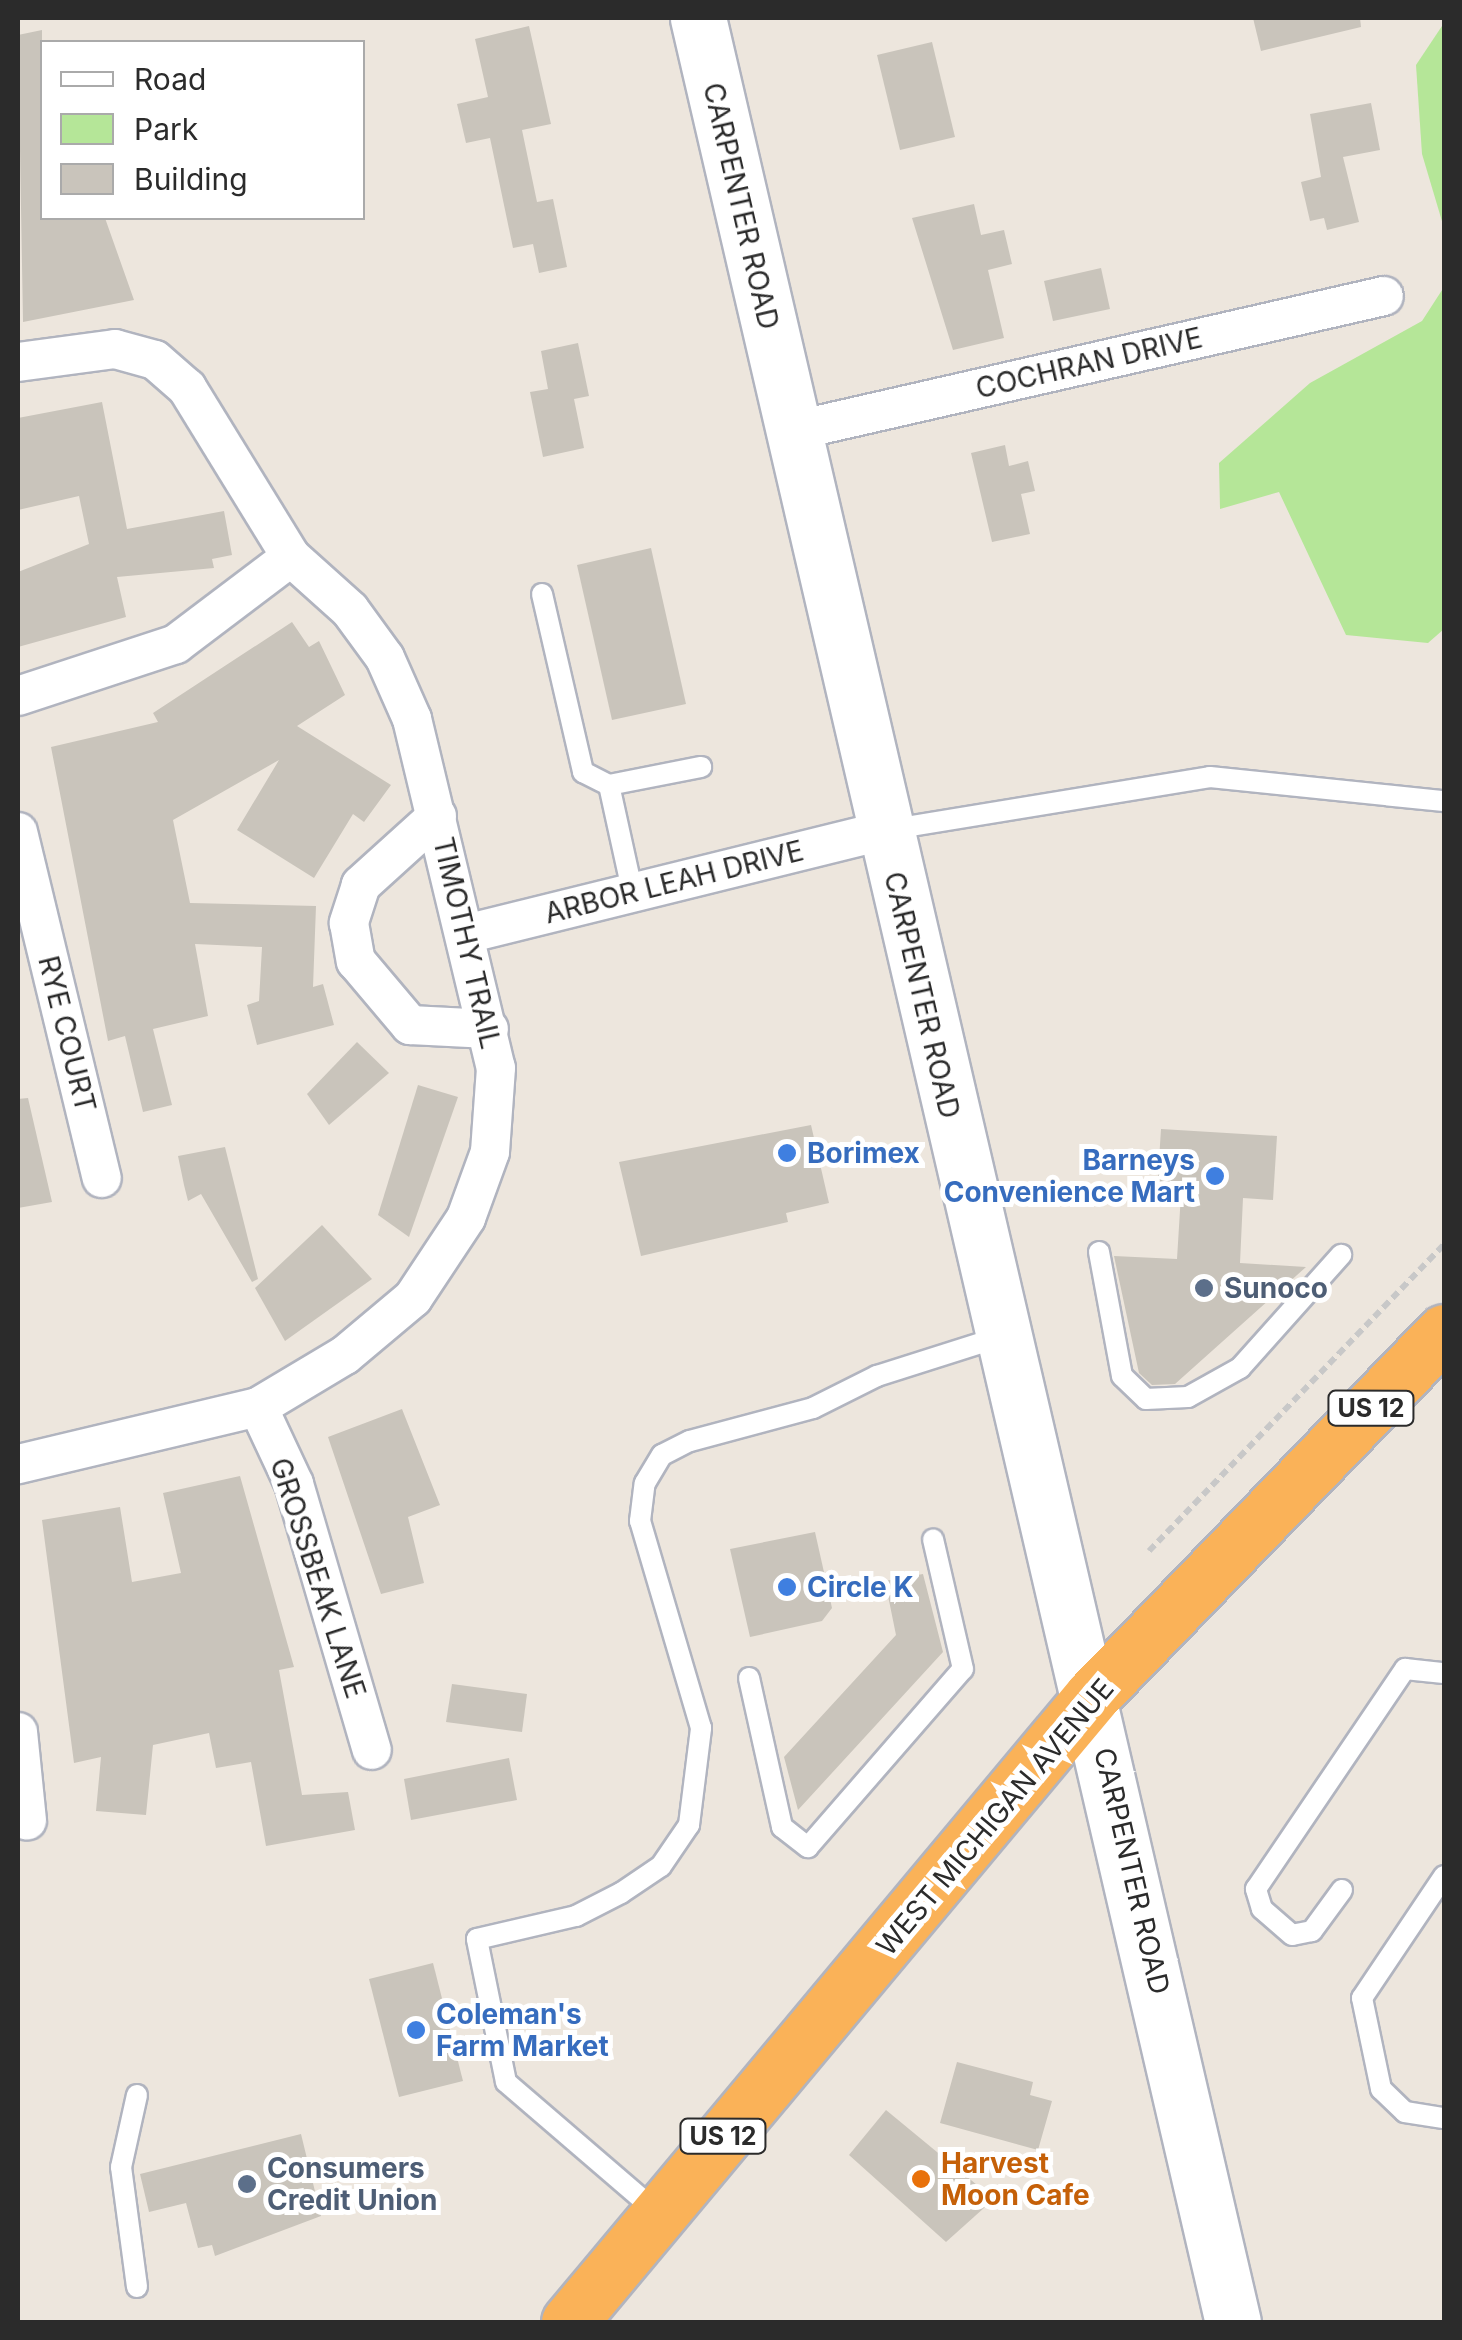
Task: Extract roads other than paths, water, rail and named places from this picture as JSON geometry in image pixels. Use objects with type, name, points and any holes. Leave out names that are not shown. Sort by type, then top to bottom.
[{"type":"highway","name":"WEST MICHIGAN AVENUE","points":[[568,2322],[1092,1696],[1444,1332]]},
{"type":"main road","name":"CARPENTER ROAD","points":[[698,18],[883,831],[1092,1696],[1232,2322]]},
{"type":"street","name":"COCHRAN DRIVE","points":[[792,430],[1384,296]]},
{"type":"street","name":"TIMOTHY TRAIL","points":[[18,362],[115,349],[155,360],[186,388],[291,557],[350,610],[384,658],[412,719],[489,1029],[490,1152],[466,1218],[413,1298],[345,1355],[258,1407],[18,1464]]},
{"type":"street","points":[[18,696],[176,644],[291,557]]},
{"type":"street","points":[[437,816],[361,885],[349,923],[356,962],[410,1026],[489,1029]]},
{"type":"street","name":"ARBOR LEAH DRIVE","points":[[466,934],[883,831]]},
{"type":"street","name":"RYE COURT","points":[[18,832],[102,1178]]},
{"type":"street","name":"GROSSBEAK LANE","points":[[258,1407],[294,1484],[372,1750]]},
{"type":"street","points":[[18,1732],[28,1820]]},
{"type":"lane","points":[[542,594],[584,772],[609,786],[700,766]]},
{"type":"lane","points":[[883,831],[1210,777],[1444,801]]},
{"type":"lane","points":[[609,786],[632,890]]},
{"type":"lane","points":[[1100,1252],[1122,1376],[1146,1399],[1188,1398],[1240,1368],[1340,1255]]},
{"type":"lane","points":[[658,2212],[506,2082],[477,1939],[576,1916],[621,1894],[661,1866],[689,1825],[701,1728],[640,1521],[644,1483],[662,1455],[690,1441],[813,1408],[877,1376],[1005,1336]]},
{"type":"lane","points":[[750,1678],[782,1827],[808,1847],[963,1670],[934,1540]]},
{"type":"lane","points":[[1342,1890],[1312,1931],[1292,1935],[1262,1909],[1256,1890],[1405,1669],[1444,1673]]},
{"type":"lane","points":[[1444,1876],[1362,1998],[1381,2089],[1405,2112],[1444,2118]]},
{"type":"lane","points":[[136,2095],[121,2167],[137,2287]]},
{"type":"place","name":"Borimex","points":[[787,1153]]},
{"type":"place","name":"Barneys Convenience Mart","points":[[1215,1176]]},
{"type":"place","name":"Sunoco","points":[[1204,1288]]},
{"type":"place","name":"Circle K","points":[[787,1587]]},
{"type":"place","name":"Coleman's Farm Market","points":[[416,2030]]},
{"type":"place","name":"Harvest Moon Cafe","points":[[921,2179]]},
{"type":"place","name":"Consumers Credit Union","points":[[247,2184]]}]
